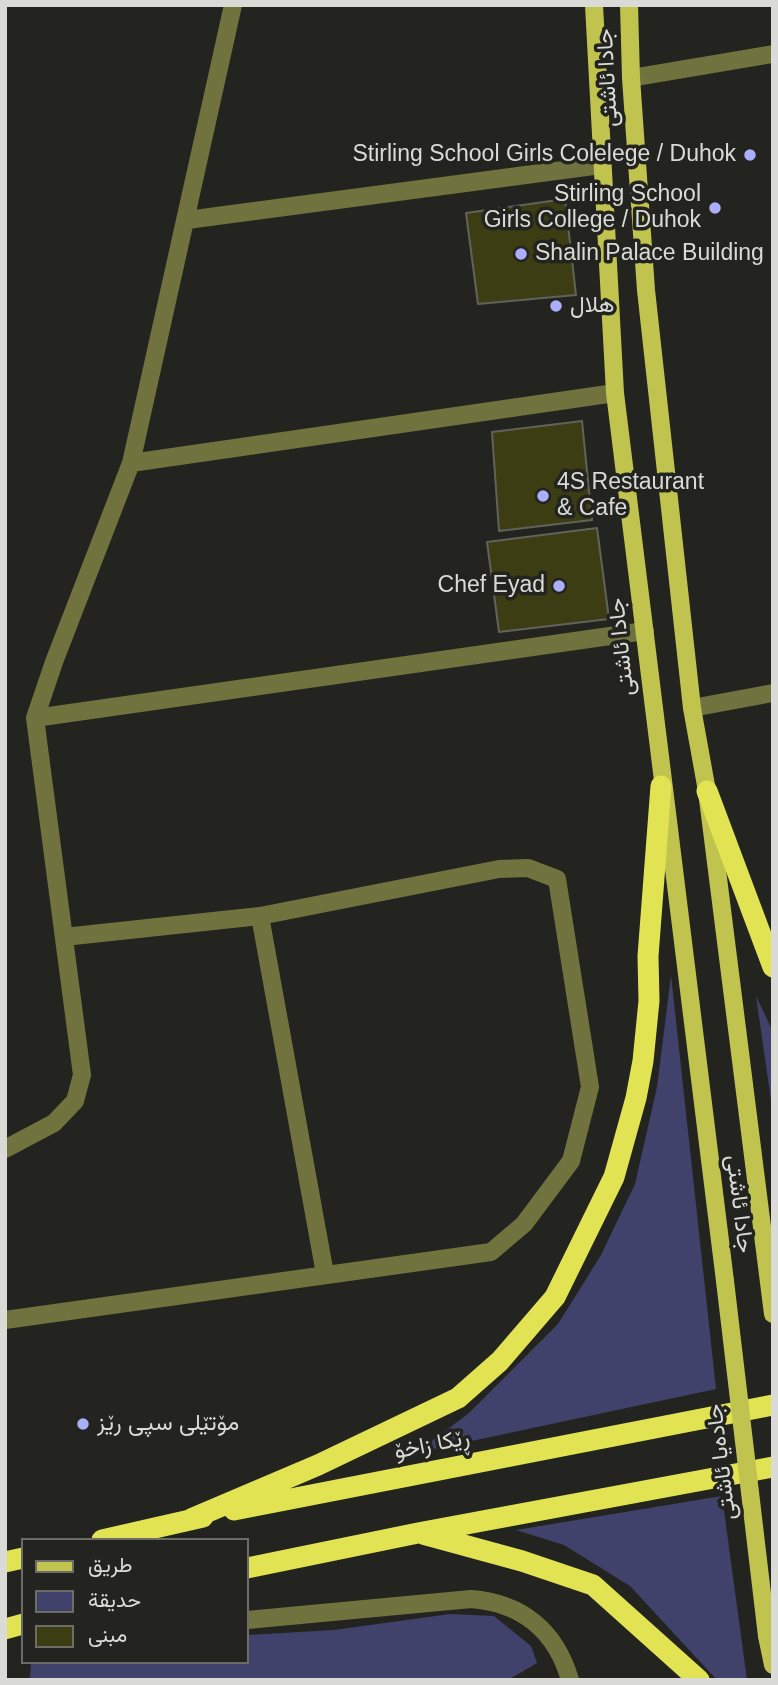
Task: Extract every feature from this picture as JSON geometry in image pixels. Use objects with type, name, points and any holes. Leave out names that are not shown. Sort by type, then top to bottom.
[{"type":"highway","points":[[191,1519],[379,1438],[458,1398],[500,1361],[555,1297],[614,1177],[639,1086],[649,1001],[648,956],[661,786]]},
{"type":"highway","points":[[707,791],[773,967]]},
{"type":"highway","name":"ڕێکا زاخۆ","points":[[110,1538],[191,1519],[773,1405]]},
{"type":"highway","points":[[248,1568],[418,1533],[773,1467]]},
{"type":"highway","points":[[418,1533],[522,1561],[593,1585],[699,1680]]},
{"type":"main road","name":"جادا ئاشتی","points":[[594,5],[615,393],[645,631],[661,786],[724,1282]]},
{"type":"main road","name":"جادا ئاشتی","points":[[629,5],[631,78],[646,290],[692,708],[707,791],[773,1314]]},
{"type":"main road","name":"جادەیا ئاشتی","points":[[724,1282],[767,1636],[773,1664]]},
{"type":"street","points":[[5,1149],[54,1123],[75,1101],[82,1076],[36,718],[54,662],[131,463],[233,5]]},
{"type":"street","points":[[631,78],[773,54]]},
{"type":"street","points":[[187,220],[601,166]]},
{"type":"street","points":[[131,463],[615,393]]},
{"type":"street","points":[[36,718],[645,631]]},
{"type":"street","points":[[692,708],[773,693]]},
{"type":"street","points":[[5,1320],[491,1252],[524,1224],[571,1161],[590,1087],[557,879],[528,868],[499,869],[260,916],[64,937]]},
{"type":"street","points":[[260,916],[325,1274]]},
{"type":"street","points":[[248,1620],[471,1599],[491,1601],[518,1611],[542,1627],[564,1659],[570,1680]]},
{"type":"green space","points":[[671,975],[716,1389],[415,1453],[468,1414],[558,1324],[601,1255],[635,1184],[657,1087]]},
{"type":"green space","points":[[756,996],[773,1032],[773,1114]]},
{"type":"green space","points":[[722,1496],[747,1680],[717,1680],[630,1586],[564,1545],[516,1530]]},
{"type":"green space","points":[[450,1614],[494,1616],[531,1646],[537,1663],[508,1680],[30,1680],[31,1664],[248,1664],[248,1635],[334,1630]]},
{"type":"building","name":"Shalin Palace Building","points":[[565,199],[576,295],[478,304],[466,213]]},
{"type":"building","name":"4S Restaurant & Cafe","points":[[582,421],[592,520],[499,531],[492,432]]},
{"type":"building","points":[[597,528],[609,619],[499,632],[487,542]]},
{"type":"place","name":"Stirling School Girls Colelege / Duhok","points":[[750,155]]},
{"type":"place","name":"Stirling School Girls College / Duhok","points":[[715,208]]},
{"type":"place","name":"Shalin Palace Building","points":[[521,254]]},
{"type":"place","name":"هلال","points":[[556,306]]},
{"type":"place","name":"4S Restaurant & Cafe","points":[[543,496]]},
{"type":"place","name":"Chef Eyad","points":[[559,586]]},
{"type":"place","name":"مۆتێلی سپی رێز","points":[[83,1424]]}]
